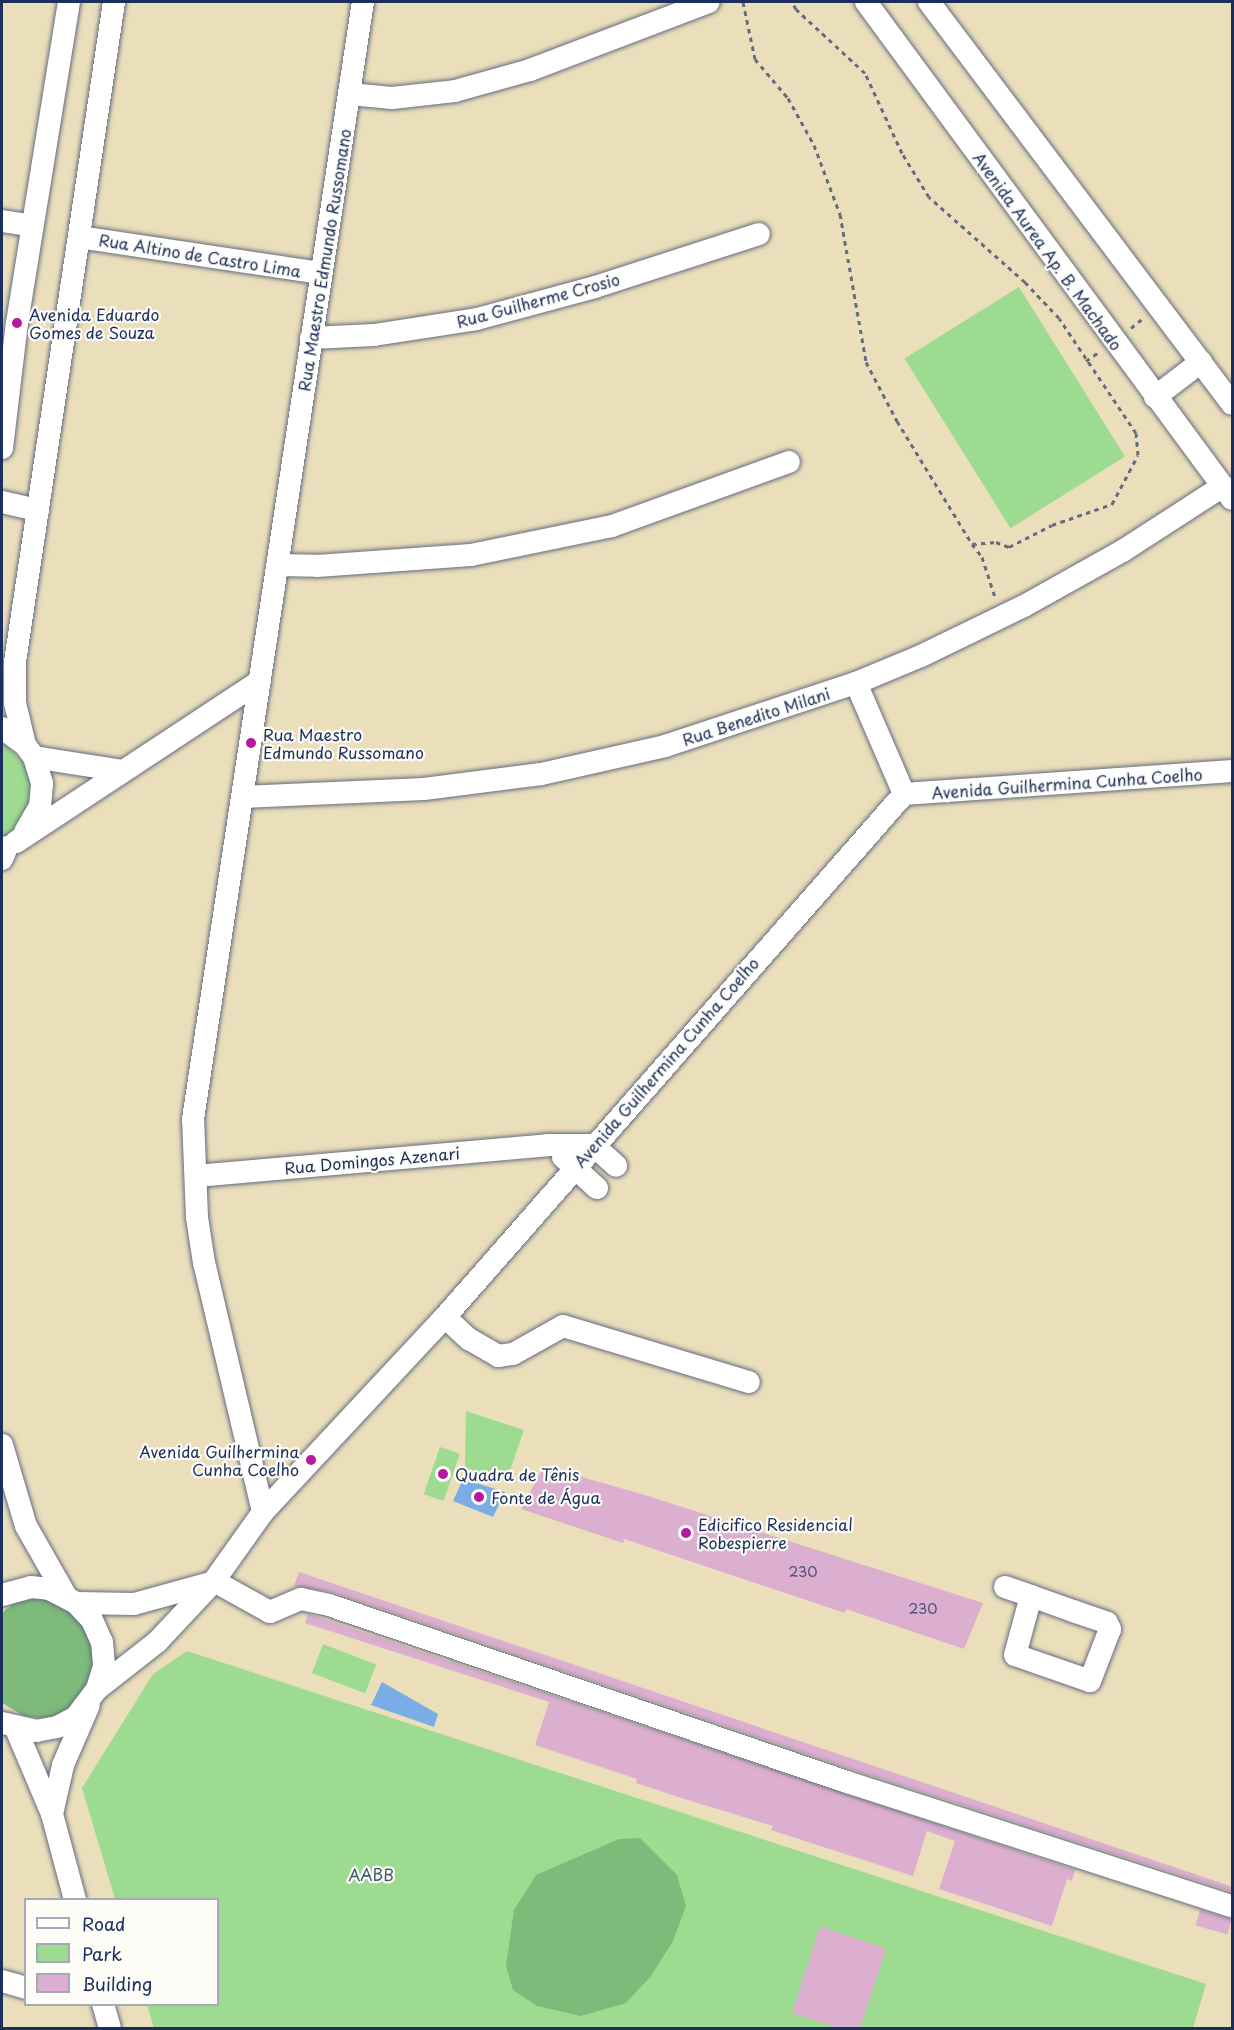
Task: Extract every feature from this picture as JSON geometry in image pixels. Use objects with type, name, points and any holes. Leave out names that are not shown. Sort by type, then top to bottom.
[{"type":"street","points":[[2,448],[32,226],[69,2]]},
{"type":"street","points":[[6,849],[31,826],[40,806],[42,784],[15,703],[15,662],[114,2]]},
{"type":"street","name":"Rua Maestro Edmundo Russomano","points":[[263,1512],[204,1263],[193,1119],[363,2]]},
{"type":"street","points":[[350,94],[392,99],[455,91],[530,70],[709,2]]},
{"type":"street","name":"Avenida Aurea Ap. B. Machado","points":[[866,2],[1155,398],[1228,492]]},
{"type":"street","points":[[929,2],[1233,404]]},
{"type":"street","points":[[2,221],[32,226]]},
{"type":"street","name":"Rua Guilherme Crosio","points":[[311,338],[374,335],[477,319],[595,288],[759,234]]},
{"type":"street","name":"Rua Altino de Castro Lima","points":[[79,237],[321,273]]},
{"type":"street","points":[[1155,398],[1200,363]]},
{"type":"street","points":[[278,565],[317,566],[471,555],[612,526],[789,462]]},
{"type":"street","name":"Rua Benedito Milani","points":[[242,797],[424,789],[542,774],[665,746],[856,683],[1003,616],[1228,492]]},
{"type":"street","points":[[2,502],[38,510]]},
{"type":"street","points":[[6,849],[260,681]]},
{"type":"street","points":[[856,683],[904,794]]},
{"type":"street","points":[[2,728],[30,751],[122,771]]},
{"type":"street","name":"Avenida Guilhermina Cunha Coelho","points":[[9,1726],[37,1731],[57,1727],[76,1717],[94,1696],[157,1642],[208,1587],[263,1512],[446,1317],[574,1166],[904,794],[1233,771]]},
{"type":"street","points":[[548,1145],[597,1188]]},
{"type":"street","name":"Rua Domingos Azenari","points":[[196,1176],[548,1145],[593,1145]]},
{"type":"street","points":[[593,1145],[616,1166]]},
{"type":"street","points":[[446,1317],[469,1339],[498,1356],[513,1354],[563,1326],[748,1383]]},
{"type":"street","points":[[2,1445],[26,1526],[71,1599],[92,1620],[102,1642],[104,1666],[94,1696],[63,1765],[52,1814]]},
{"type":"street","points":[[2,1594],[31,1587],[71,1599],[134,1604],[208,1587],[270,1612],[301,1599],[329,1605],[846,1782],[1233,1906]]},
{"type":"street","points":[[1005,1587],[1031,1596],[1107,1623],[1110,1629],[1090,1681],[1015,1655],[1031,1596]]},
{"type":"street","points":[[9,1726],[52,1814],[75,1898]]},
{"type":"street","points":[[2,1982],[24,1988]]},
{"type":"path","points":[[743,2],[755,59],[788,98],[814,145],[840,214],[866,362],[897,421],[982,557],[1003,616]]},
{"type":"path","points":[[792,2],[796,9],[865,73],[902,153],[929,196],[1025,282],[1059,318],[1136,433],[1138,455],[1112,504],[1052,525],[1009,547],[996,542],[972,544]]},
{"type":"green space","points":[[1019,287],[1125,457],[1010,528],[905,359]]},
{"type":"green space","points":[[2,741],[24,763],[31,783],[29,805],[19,824],[2,839]]},
{"type":"green space","points":[[466,1411],[524,1430],[506,1482],[465,1467]]},
{"type":"green space","name":"Quadra de Tênis","points":[[440,1447],[460,1454],[444,1501],[424,1494]]},
{"type":"green space","points":[[37,1596],[82,1610],[101,1676],[71,1712],[48,1719],[24,1716],[2,1703],[2,1613],[14,1603]]},
{"type":"green space","points":[[323,1644],[376,1664],[365,1693],[312,1673]]},
{"type":"green space","name":"AABB","points":[[187,1651],[1206,1984],[1193,2028],[154,2028],[147,2006],[219,2006],[219,1898],[115,1898],[82,1788],[153,1674]]},
{"type":"green space","points":[[640,1838],[677,1875],[686,1906],[673,1941],[651,1976],[626,2003],[581,2016],[537,2006],[513,1990],[506,1966],[514,1910],[536,1875],[619,1839]]},
{"type":"water","name":"Fonte de Água","points":[[463,1479],[505,1492],[493,1517],[453,1501]]},
{"type":"water","points":[[382,1682],[438,1714],[434,1727],[371,1705]]},
{"type":"building","points":[[544,1466],[648,1496],[983,1603],[964,1649],[846,1609],[845,1613],[624,1539],[623,1543],[521,1509]]},
{"type":"building","points":[[299,1572],[1233,1887],[1233,1892],[851,1769],[333,1592],[294,1586]]},
{"type":"building","points":[[308,1614],[1075,1870],[1072,1881],[1067,1879],[1052,1926],[939,1889],[955,1841],[927,1831],[913,1876],[771,1830],[773,1826],[636,1783],[637,1779],[535,1745],[549,1702],[305,1623]]},
{"type":"building","points":[[1200,1910],[1232,1919],[1227,1934],[1196,1925]]},
{"type":"building","points":[[820,1926],[886,1949],[860,2028],[839,2028],[792,2013]]},
{"type":"place","name":"Avenida Eduardo Gomes de Souza","points":[[17,323]]},
{"type":"place","name":"Rua Maestro Edmundo Russomano","points":[[251,743]]},
{"type":"place","name":"Avenida Guilhermina Cunha Coelho","points":[[311,1460]]},
{"type":"place","name":"Quadra de Tênis","points":[[443,1474]]},
{"type":"place","name":"Fonte de Água","points":[[479,1497]]},
{"type":"place","name":"Edicifico Residencial Robespierre","points":[[686,1533]]}]
